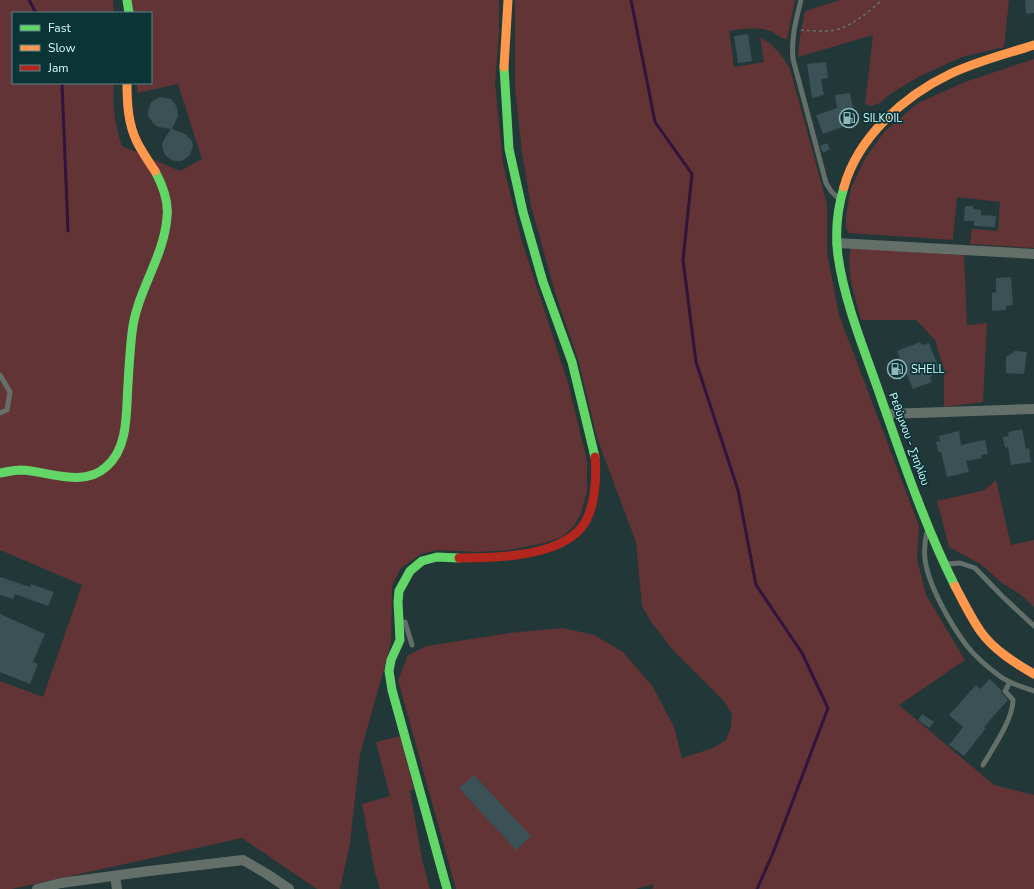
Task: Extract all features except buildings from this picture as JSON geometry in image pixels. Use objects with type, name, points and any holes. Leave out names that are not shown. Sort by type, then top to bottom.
[{"type":"street","points":[[127,0],[129,12]]},
{"type":"street","points":[[447,889],[392,690],[389,671],[391,660],[400,640],[398,602],[399,591],[410,571],[422,561],[437,557],[481,558],[508,556],[541,550],[560,544],[581,528],[590,513],[595,480],[595,459],[592,442],[572,362],[543,282],[523,212],[509,148],[504,64],[508,0]]},
{"type":"street","name":"Ρεθύμνου - Σπηλίου","points":[[1034,45],[978,63],[948,75],[908,100],[887,118],[863,145],[851,166],[840,200],[837,221],[837,243],[839,257],[852,314],[887,414],[944,565],[984,636],[1013,662],[1034,674]]},
{"type":"street","points":[[0,473],[20,470],[76,478],[90,476],[102,470],[112,462],[119,448],[124,431],[130,350],[134,319],[143,290],[165,237],[167,220],[167,204],[163,187],[137,141],[130,120],[127,103],[127,84]]},
{"type":"street","points":[[837,243],[1034,254]]},
{"type":"street","points":[[887,414],[1034,409]]},
{"type":"street","points":[[37,889],[62,883],[243,860],[289,889]]},
{"type":"street","points":[[115,876],[117,889]]},
{"type":"lane","points":[[801,0],[793,30],[793,59],[826,183],[831,191],[840,200]]},
{"type":"lane","points":[[0,375],[10,392],[7,410],[0,414]]},
{"type":"lane","points":[[929,526],[925,540],[925,559],[932,584],[944,609],[968,647],[1000,676],[1010,682],[1034,691]]},
{"type":"lane","points":[[944,565],[960,563],[975,568],[1034,626]]},
{"type":"lane","points":[[398,602],[412,646]]},
{"type":"lane","points":[[983,765],[996,743],[1013,707],[1013,700],[1005,691],[1010,682]]},
{"type":"path","points":[[793,30],[823,31],[844,28],[861,17],[882,0]]},
{"type":"shaded area","points":[[0,0],[113,0],[114,12],[12,12],[12,84],[114,84],[113,99],[115,115],[122,146],[180,171],[202,159],[178,84],[137,93],[137,84],[152,84],[152,12],[133,12],[132,0],[499,0],[499,32],[495,83],[503,164],[521,238],[568,383],[587,461],[587,490],[581,513],[574,526],[562,537],[544,543],[510,550],[479,552],[437,550],[421,554],[400,569],[392,586],[391,644],[360,754],[350,843],[340,889],[317,889],[242,838],[12,889],[0,889],[0,681],[43,697],[82,585],[0,550]]},
{"type":"shaded area","points":[[515,0],[795,0],[787,39],[781,38],[773,32],[765,29],[750,28],[729,31],[734,67],[764,62],[760,37],[777,51],[790,69],[827,204],[827,253],[839,315],[919,526],[917,559],[926,595],[965,660],[899,705],[994,785],[1034,795],[1034,889],[652,889],[654,884],[636,889],[456,889],[398,680],[408,655],[427,646],[509,633],[563,628],[594,635],[623,652],[653,687],[674,727],[682,758],[713,748],[726,740],[731,727],[732,714],[723,700],[672,649],[652,623],[642,606],[636,542],[597,438],[579,363],[555,292],[531,206],[522,153],[515,89]]},
{"type":"shaded area","points":[[840,0],[1009,0],[1004,47],[962,57],[920,76],[890,94],[880,103],[871,106],[865,104],[873,35],[798,57],[805,11]]},
{"type":"shaded area","points":[[1034,59],[1034,248],[970,244],[972,229],[998,231],[1000,202],[957,197],[953,240],[849,233],[846,228],[846,215],[851,188],[864,160],[885,131],[918,103],[965,82]]},
{"type":"shaded area","points":[[851,248],[964,255],[967,325],[987,323],[983,402],[944,407],[944,369],[935,340],[916,320],[861,320],[850,275],[849,265]]},
{"type":"shaded area","points":[[996,480],[1011,545],[1034,540],[1034,607],[1020,594],[1002,583],[982,565],[949,547],[937,501],[985,490]]},
{"type":"shaded area","points":[[400,736],[414,788],[410,791],[422,859],[430,889],[380,889],[375,873],[362,804],[390,796],[376,742]]},
{"type":"waterway","points":[[29,0],[35,12]]},
{"type":"waterway","points":[[631,0],[655,122],[692,174],[683,260],[696,362],[738,490],[756,585],[802,653],[828,708],[773,853],[757,889]]},
{"type":"waterway","points":[[62,84],[68,231]]},
{"type":"traffic: fast","points":[[127,0],[129,12]]},
{"type":"traffic: fast","points":[[504,67],[509,149],[523,212],[543,282],[572,362],[595,457]]},
{"type":"traffic: fast","points":[[0,473],[21,470],[65,477],[87,476],[97,473],[106,467],[119,450],[123,440],[125,428],[132,333],[135,318],[144,289],[161,247],[167,217],[165,194],[155,171]]},
{"type":"traffic: fast","points":[[844,187],[838,213],[837,239],[841,274],[850,310],[915,493],[955,586]]},
{"type":"traffic: fast","points":[[447,889],[392,690],[389,671],[391,660],[400,640],[398,602],[399,591],[410,571],[422,561],[437,557],[459,558]]},
{"type":"traffic: slow","points":[[504,67],[508,0]]},
{"type":"traffic: slow","points":[[844,187],[860,151],[872,135],[900,106],[916,94],[960,69],[1034,45]]},
{"type":"traffic: slow","points":[[127,84],[130,121],[134,135],[139,146],[155,171]]},
{"type":"traffic: slow","points":[[955,586],[974,621],[986,639],[1005,656],[1034,674]]},
{"type":"traffic: jam","points":[[459,558],[524,554],[557,545],[570,538],[586,521],[592,504],[596,475],[595,457]]},
{"type":"place","name":"SILKOIL","points":[[849,118]]},
{"type":"place","name":"SHELL","points":[[897,369]]}]
